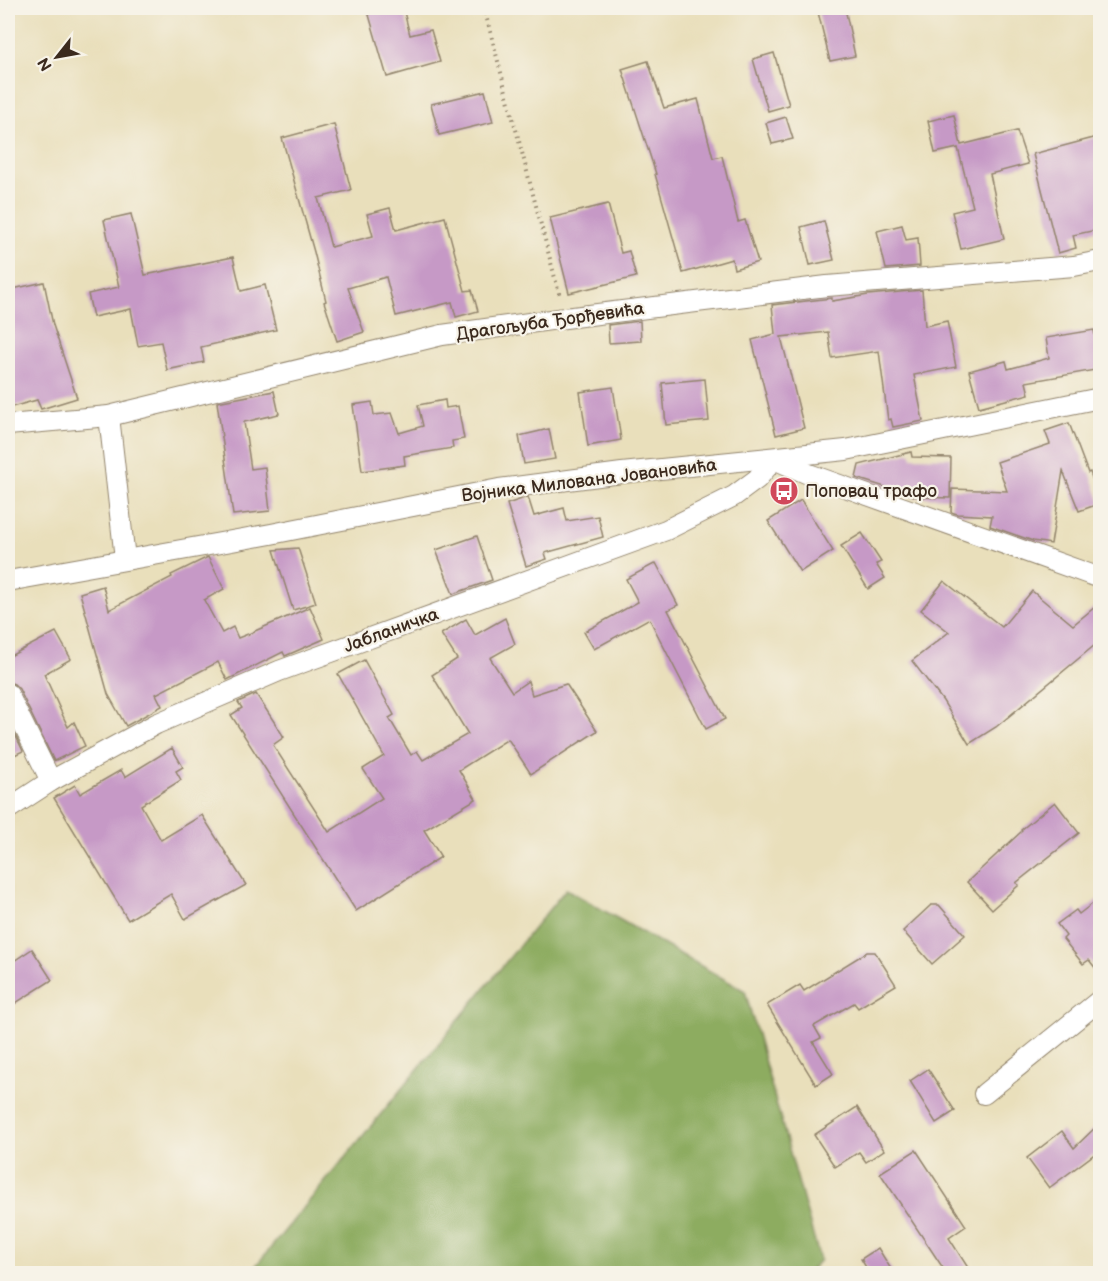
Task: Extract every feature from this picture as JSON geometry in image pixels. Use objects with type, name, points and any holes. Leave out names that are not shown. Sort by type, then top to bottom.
[{"type":"street","name":"Драгољуба Ђорђевића","points":[[8,425],[109,416],[442,335],[827,286],[1074,266],[1101,261]]},
{"type":"street","name":"Војника Милована Јовановића","points":[[8,581],[271,534],[499,489],[622,473],[846,450],[1101,398]]},
{"type":"street","points":[[109,416],[125,559]]},
{"type":"street","points":[[774,459],[1101,578]]},
{"type":"street","name":"Јабланичка","points":[[8,809],[51,781],[156,724],[279,671],[666,530],[734,496],[757,479],[774,459]]},
{"type":"street","points":[[8,694],[51,781]]},
{"type":"street","points":[[984,1094],[1101,1000]]},
{"type":"path","points":[[484,8],[565,318]]},
{"type":"green space","points":[[566,889],[745,991],[820,1260],[807,1274],[250,1273]]},
{"type":"building","points":[[367,8],[403,8],[410,35],[431,30],[440,62],[387,77]]},
{"type":"building","points":[[817,8],[845,8],[855,56],[830,61]]},
{"type":"building","points":[[774,53],[789,105],[768,111],[753,59]]},
{"type":"building","points":[[648,61],[664,108],[698,99],[713,158],[722,156],[738,222],[745,220],[758,262],[734,269],[732,259],[683,273],[656,174],[622,69]]},
{"type":"building","points":[[485,91],[493,122],[439,135],[431,104]]},
{"type":"building","points":[[954,115],[961,145],[1017,131],[1028,164],[990,174],[1004,239],[961,249],[952,212],[973,207],[958,148],[935,153],[928,121]]},
{"type":"building","points":[[786,117],[793,139],[772,144],[766,123]]},
{"type":"building","points":[[334,124],[351,190],[318,198],[331,247],[373,236],[367,214],[390,208],[396,230],[445,217],[465,291],[472,290],[478,311],[456,317],[452,302],[396,316],[386,277],[348,288],[364,332],[337,341],[324,302],[326,301],[314,252],[282,138]]},
{"type":"building","points":[[1101,136],[1101,229],[1073,235],[1076,248],[1058,253],[1033,154]]},
{"type":"building","points":[[608,204],[621,253],[629,251],[636,277],[569,293],[550,218]]},
{"type":"building","points":[[131,214],[145,275],[233,257],[241,291],[265,285],[276,330],[201,347],[204,362],[167,370],[161,342],[138,346],[131,309],[93,317],[88,294],[119,287],[104,220]]},
{"type":"building","points":[[824,221],[834,260],[810,265],[801,227]]},
{"type":"building","points":[[902,225],[906,240],[918,238],[920,266],[886,269],[877,231]]},
{"type":"building","points":[[44,282],[53,325],[77,398],[41,409],[37,400],[8,408],[8,290]]},
{"type":"building","points":[[922,290],[925,326],[947,321],[956,367],[914,375],[923,421],[893,427],[891,419],[888,420],[879,351],[832,358],[828,332],[781,337],[804,428],[776,435],[752,340],[775,334],[772,305],[832,298],[832,301]]},
{"type":"building","points":[[640,321],[641,341],[609,343],[608,325]]},
{"type":"building","points":[[1094,330],[1101,369],[1026,382],[1029,394],[979,407],[969,371],[1006,361],[1008,369],[1049,358],[1046,338]]},
{"type":"building","points":[[705,379],[709,421],[666,425],[662,383]]},
{"type":"building","points":[[613,387],[621,440],[588,446],[580,392]]},
{"type":"building","points":[[274,391],[279,414],[244,422],[251,469],[265,467],[270,511],[233,515],[217,402]]},
{"type":"building","points":[[445,400],[446,408],[458,406],[464,439],[452,441],[453,448],[404,456],[405,465],[362,471],[353,405],[372,402],[374,415],[392,413],[399,433],[423,426],[418,405]]},
{"type":"building","points":[[1069,423],[1101,503],[1079,511],[1063,471],[1051,544],[1033,541],[990,526],[992,516],[951,512],[952,489],[1007,491],[997,462],[1050,444],[1045,431]]},
{"type":"building","points":[[549,429],[555,459],[524,464],[519,436]]},
{"type":"building","points":[[911,452],[912,457],[951,458],[950,498],[917,497],[856,478],[859,465]]},
{"type":"building","points":[[528,497],[534,516],[564,508],[567,521],[598,516],[603,537],[545,553],[547,559],[526,566],[507,504]]},
{"type":"building","points":[[801,500],[833,551],[800,572],[768,521]]},
{"type":"building","points":[[862,533],[881,562],[876,564],[885,578],[868,589],[841,546]]},
{"type":"building","points":[[477,536],[492,580],[453,594],[436,550]]},
{"type":"building","points":[[298,548],[316,603],[293,610],[274,550]]},
{"type":"building","points":[[208,557],[224,589],[204,600],[222,633],[233,627],[238,638],[310,607],[324,639],[285,656],[283,652],[227,680],[218,662],[156,694],[162,706],[126,726],[108,694],[80,593],[103,586],[109,610]]},
{"type":"building","points":[[656,563],[678,605],[668,610],[725,719],[706,729],[650,620],[648,619],[594,649],[584,632],[638,602],[626,579]]},
{"type":"building","points":[[944,581],[1002,627],[1032,591],[1073,625],[1101,602],[1101,640],[996,727],[969,744],[943,701],[912,661],[949,632],[921,610]]},
{"type":"building","points":[[505,618],[515,644],[490,658],[512,692],[528,681],[532,695],[566,684],[597,731],[531,774],[508,739],[459,770],[476,799],[424,830],[441,857],[356,911],[231,715],[242,708],[238,702],[256,694],[284,737],[273,745],[329,832],[382,798],[363,769],[384,756],[338,674],[364,660],[394,715],[389,718],[411,755],[417,751],[423,760],[468,734],[432,675],[457,659],[441,634],[466,619],[475,635]]},
{"type":"building","points":[[56,632],[71,659],[44,674],[68,727],[74,722],[85,746],[54,761],[19,689],[8,682],[8,657]]},
{"type":"building","points":[[8,720],[23,751],[8,758]]},
{"type":"building","points":[[172,748],[183,767],[176,771],[181,780],[141,805],[161,840],[202,815],[246,885],[185,919],[171,894],[128,920],[54,798],[75,785],[80,794],[121,770],[125,777]]},
{"type":"building","points":[[1055,802],[1079,833],[1016,883],[1019,885],[992,909],[967,882],[1021,830]]},
{"type":"building","points":[[1101,897],[1101,975],[1089,960],[1083,964],[1063,939],[1066,936],[1057,924],[1076,910],[1079,914]]},
{"type":"building","points":[[931,905],[939,905],[965,935],[932,964],[903,931]]},
{"type":"building","points":[[32,949],[52,980],[8,1008],[8,965]]},
{"type":"building","points":[[867,952],[875,952],[896,985],[858,1008],[854,1003],[814,1026],[821,1038],[813,1042],[833,1074],[816,1085],[767,1005],[800,985],[804,991]]},
{"type":"building","points":[[928,1069],[955,1111],[936,1123],[910,1081]]},
{"type":"building","points":[[857,1107],[884,1150],[866,1162],[859,1152],[835,1167],[814,1135]]},
{"type":"building","points":[[1101,1122],[1101,1149],[1049,1188],[1027,1158],[1062,1131],[1074,1148]]},
{"type":"building","points":[[916,1150],[966,1226],[949,1238],[972,1274],[947,1274],[880,1173]]},
{"type":"building","points":[[878,1248],[894,1274],[870,1274],[861,1259]]},
{"type":"place","name":"Поповац трафо","points":[[784,491]]}]
